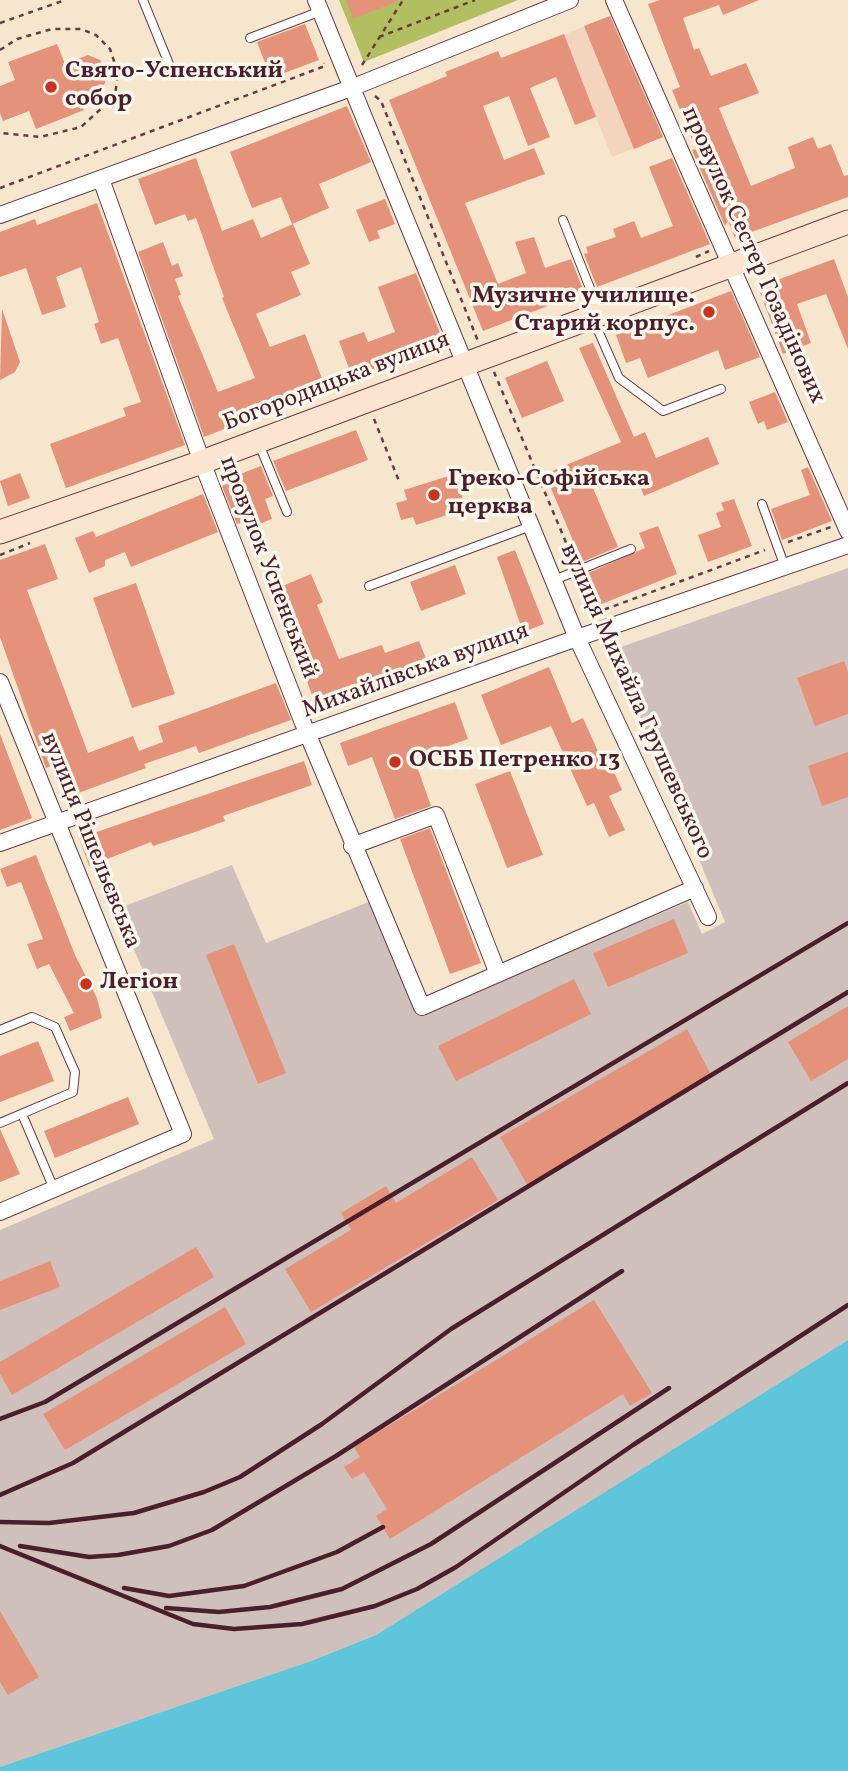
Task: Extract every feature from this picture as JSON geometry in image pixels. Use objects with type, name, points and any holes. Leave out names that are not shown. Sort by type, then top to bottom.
[{"type":"street","points":[[0,215],[356,86],[570,0]]},
{"type":"street","name":"провулок Сестер Гозадінових","points":[[614,0],[730,267],[741,282],[846,526]]},
{"type":"street","name":"вулиця Михайла Грушевського","points":[[319,6],[474,360],[531,526],[577,638],[708,917]]},
{"type":"street","name":"провулок Успенський","points":[[101,179],[202,462],[352,846],[422,1007],[498,974]]},
{"type":"street","name":"Богородицька вулиця","points":[[0,531],[202,462],[848,222]]},
{"type":"street","name":"Михайлівська вулиця","points":[[0,843],[602,629],[848,545]]},
{"type":"street","name":"вулиця Рішельєвська","points":[[0,682],[183,1134],[54,1189]]},
{"type":"street","points":[[352,846],[436,815],[498,974],[695,888]]},
{"type":"street","points":[[0,1212],[54,1189]]},
{"type":"lane","points":[[143,0],[171,69]]},
{"type":"lane","points":[[250,38],[319,6]]},
{"type":"lane","points":[[563,220],[619,378],[663,411],[721,389]]},
{"type":"lane","points":[[258,441],[287,512]]},
{"type":"lane","points":[[762,504],[785,567]]},
{"type":"lane","points":[[369,586],[531,526]]},
{"type":"lane","points":[[554,580],[631,549]]},
{"type":"lane","points":[[0,1031],[32,1017],[55,1027],[75,1072],[74,1092],[0,1123]]},
{"type":"lane","points":[[22,1114],[54,1189]]},
{"type":"path","points":[[0,23],[65,0]]},
{"type":"path","points":[[364,62],[403,0]]},
{"type":"path","points":[[379,37],[475,0]]},
{"type":"path","points":[[0,50],[17,39],[52,29],[80,29],[96,35],[110,49],[118,73],[115,96],[80,127],[40,138],[0,133]]},
{"type":"path","points":[[0,188],[325,65]]},
{"type":"path","points":[[356,86],[381,101],[474,360],[495,374],[602,629]]},
{"type":"path","points":[[373,416],[399,481]]},
{"type":"path","points":[[595,613],[777,546],[846,526]]},
{"type":"shaded area","points":[[615,14],[664,136],[612,157],[563,35]]},
{"type":"shaded area","points":[[848,568],[848,1340],[376,1635],[311,1661],[0,1767],[0,1230],[214,1139],[117,909],[232,865],[266,943],[371,901],[417,1014],[688,902],[702,934],[725,922],[612,650]]},
{"type":"green space","points":[[339,0],[518,0],[364,62]]},
{"type":"water","points":[[848,1340],[848,1771],[0,1771],[0,1767],[311,1661],[376,1635]]},
{"type":"building","points":[[346,0],[398,0],[398,1],[353,19]]},
{"type":"building","points":[[660,0],[759,0],[723,15],[719,5],[683,18],[694,50],[699,48],[711,76],[746,63],[759,93],[719,108],[751,186],[795,168],[788,147],[813,137],[818,149],[831,144],[844,176],[848,175],[848,197],[735,238],[728,221],[725,226],[692,150],[696,149],[672,90],[680,87],[648,4]]},
{"type":"building","points":[[610,16],[663,137],[634,149],[584,26]]},
{"type":"building","points":[[305,24],[319,60],[271,78],[257,42]]},
{"type":"building","points":[[564,34],[596,117],[575,125],[556,77],[530,88],[550,137],[528,146],[509,96],[483,106],[504,160],[534,148],[545,174],[465,203],[498,284],[526,273],[515,242],[534,237],[545,268],[571,259],[584,292],[483,331],[389,100],[447,76],[445,72],[498,51],[501,58]]},
{"type":"building","name":"Свято-Успенський собор","points":[[57,44],[65,64],[88,55],[100,60],[107,70],[105,83],[101,88],[79,97],[84,110],[36,129],[29,111],[3,121],[0,113],[0,86],[15,80],[8,62]]},
{"type":"building","points":[[347,106],[371,162],[319,184],[329,208],[292,224],[281,197],[252,208],[230,152]]},
{"type":"building","points":[[196,158],[222,231],[253,219],[261,238],[293,224],[310,264],[291,272],[301,295],[256,314],[270,347],[305,334],[326,389],[204,437],[138,252],[163,242],[172,266],[178,263],[183,276],[175,279],[181,295],[178,296],[218,392],[255,378],[222,298],[224,297],[196,218],[188,221],[185,214],[155,225],[138,179]]},
{"type":"building","points":[[672,158],[710,244],[597,287],[584,254],[588,253],[586,247],[616,237],[613,229],[634,221],[641,238],[673,226],[649,167]]},
{"type":"building","points":[[385,199],[395,224],[377,231],[380,238],[369,242],[356,210]]},
{"type":"building","points":[[97,203],[185,445],[66,488],[50,444],[126,416],[123,408],[141,402],[118,338],[101,344],[94,324],[99,322],[81,267],[56,277],[66,307],[42,315],[26,268],[0,277],[0,232],[35,219],[37,225]]},
{"type":"building","points":[[834,259],[848,297],[848,349],[826,294],[797,304],[811,343],[783,354],[758,287]]},
{"type":"building","points":[[416,273],[444,343],[352,377],[339,341],[364,332],[368,342],[395,332],[378,287]]},
{"type":"building","name":"Музичне училище. Старий корпус.","points":[[731,291],[760,357],[725,370],[718,350],[648,378],[640,358],[626,363],[616,335]]},
{"type":"building","points":[[2,309],[20,362],[15,372],[0,380]]},
{"type":"building","points":[[593,343],[634,437],[645,432],[656,458],[708,437],[719,464],[644,496],[634,471],[593,488],[618,547],[582,562],[545,474],[621,442],[579,348]]},
{"type":"building","points":[[547,361],[564,401],[522,418],[505,378]]},
{"type":"building","points":[[775,392],[788,422],[767,430],[764,421],[758,424],[749,402]]},
{"type":"building","points":[[356,430],[368,460],[286,491],[273,461]]},
{"type":"building","points":[[261,466],[273,496],[265,499],[272,519],[246,529],[243,522],[237,524],[222,486],[229,483],[227,479]]},
{"type":"building","points":[[808,467],[832,521],[782,540],[771,509],[810,495],[801,470]]},
{"type":"building","points":[[20,473],[30,498],[8,506],[0,481]]},
{"type":"building","name":"Греко-Софійська церква","points":[[455,474],[466,509],[416,525],[413,517],[401,520],[396,503],[407,500],[404,490]]},
{"type":"building","points":[[203,494],[218,532],[131,567],[125,552],[105,560],[105,566],[89,573],[75,538],[93,531],[96,537]]},
{"type":"building","points":[[734,499],[752,546],[708,562],[698,535],[721,527],[716,513],[724,510],[721,503]]},
{"type":"building","points":[[658,526],[677,574],[599,605],[586,574],[645,548],[639,533]]},
{"type":"building","points":[[45,544],[58,579],[27,590],[88,753],[133,736],[139,751],[163,742],[158,726],[276,683],[291,720],[199,753],[196,746],[144,764],[146,768],[73,795],[61,763],[46,768],[0,637],[0,560]]},
{"type":"building","points":[[515,550],[544,624],[523,632],[497,557]]},
{"type":"building","points":[[455,565],[466,594],[421,611],[410,582]]},
{"type":"building","points":[[311,574],[323,602],[317,605],[339,659],[382,645],[385,653],[419,641],[429,666],[316,706],[304,673],[313,669],[280,587]]},
{"type":"building","points":[[136,583],[175,694],[132,708],[93,598]]},
{"type":"building","points":[[844,661],[848,672],[848,714],[815,726],[797,678]]},
{"type":"building","points":[[549,667],[572,723],[583,718],[600,756],[606,754],[622,790],[609,796],[625,830],[609,837],[594,803],[587,806],[551,726],[501,745],[481,695]]},
{"type":"building","name":"ОСББ Петренко 13","points":[[455,702],[468,739],[414,758],[431,806],[395,819],[372,757],[348,766],[340,743]]},
{"type":"building","points":[[0,734],[32,818],[0,830]]},
{"type":"building","points":[[848,752],[848,797],[822,806],[808,766]]},
{"type":"building","points":[[304,761],[312,785],[223,816],[225,821],[195,832],[153,846],[151,842],[89,866],[79,838]]},
{"type":"building","points":[[510,771],[543,855],[507,868],[475,784]]},
{"type":"building","points":[[430,828],[481,963],[450,974],[400,839]]},
{"type":"building","points":[[36,855],[75,955],[97,998],[102,1018],[70,1031],[64,1017],[74,1013],[49,964],[37,969],[27,944],[43,939],[21,882],[7,887],[0,869]]},
{"type":"building","points":[[674,919],[688,953],[608,987],[593,953]]},
{"type":"building","points":[[234,944],[286,1073],[258,1084],[206,955]]},
{"type":"building","points":[[574,979],[591,1014],[456,1081],[438,1046]]},
{"type":"building","points":[[848,1006],[848,1059],[811,1081],[788,1042]]},
{"type":"building","points":[[687,1029],[711,1075],[529,1188],[500,1137]]},
{"type":"building","points":[[38,1041],[54,1081],[0,1102],[0,1056]]},
{"type":"building","points":[[128,1097],[139,1124],[55,1158],[44,1131]]},
{"type":"building","points":[[0,1129],[20,1174],[0,1182]]},
{"type":"building","points":[[472,1157],[498,1200],[311,1312],[285,1269],[351,1230],[341,1213],[386,1186],[396,1203]]},
{"type":"building","points":[[196,1247],[214,1277],[12,1395],[0,1374],[0,1362]]},
{"type":"building","points":[[50,1261],[60,1287],[0,1310],[0,1281]]},
{"type":"building","points":[[594,1300],[652,1393],[630,1406],[623,1394],[390,1539],[376,1516],[387,1509],[364,1472],[352,1479],[344,1467],[360,1457],[354,1447]]},
{"type":"building","points":[[225,1307],[246,1344],[65,1450],[43,1414]]},
{"type":"building","points":[[0,1611],[39,1677],[8,1695],[0,1682]]},
{"type":"railway","points":[[0,1419],[45,1402],[848,923]]},
{"type":"railway","points":[[0,1495],[73,1463],[848,992]]},
{"type":"railway","points":[[0,1522],[49,1523],[134,1513],[204,1492],[240,1477],[322,1424],[451,1329],[848,1083]]},
{"type":"railway","points":[[20,1546],[89,1557],[118,1555],[169,1546],[212,1530],[336,1456],[622,1271]]},
{"type":"railway","points":[[0,1546],[193,1624],[234,1629],[302,1624],[375,1606],[417,1589],[456,1567],[633,1445],[848,1305]]},
{"type":"railway","points":[[166,1608],[219,1612],[270,1607],[342,1589],[431,1544],[669,1388]]},
{"type":"railway","points":[[124,1588],[169,1596],[244,1586],[337,1552],[383,1527]]},
{"type":"place","name":"Свято-Успенський собор","points":[[51,87]]},
{"type":"place","name":"Музичне училище. Старий корпус.","points":[[709,312]]},
{"type":"place","name":"Греко-Софійська церква","points":[[434,495]]},
{"type":"place","name":"ОСББ Петренко 13","points":[[395,762]]},
{"type":"place","name":"Легіон","points":[[86,984]]}]
